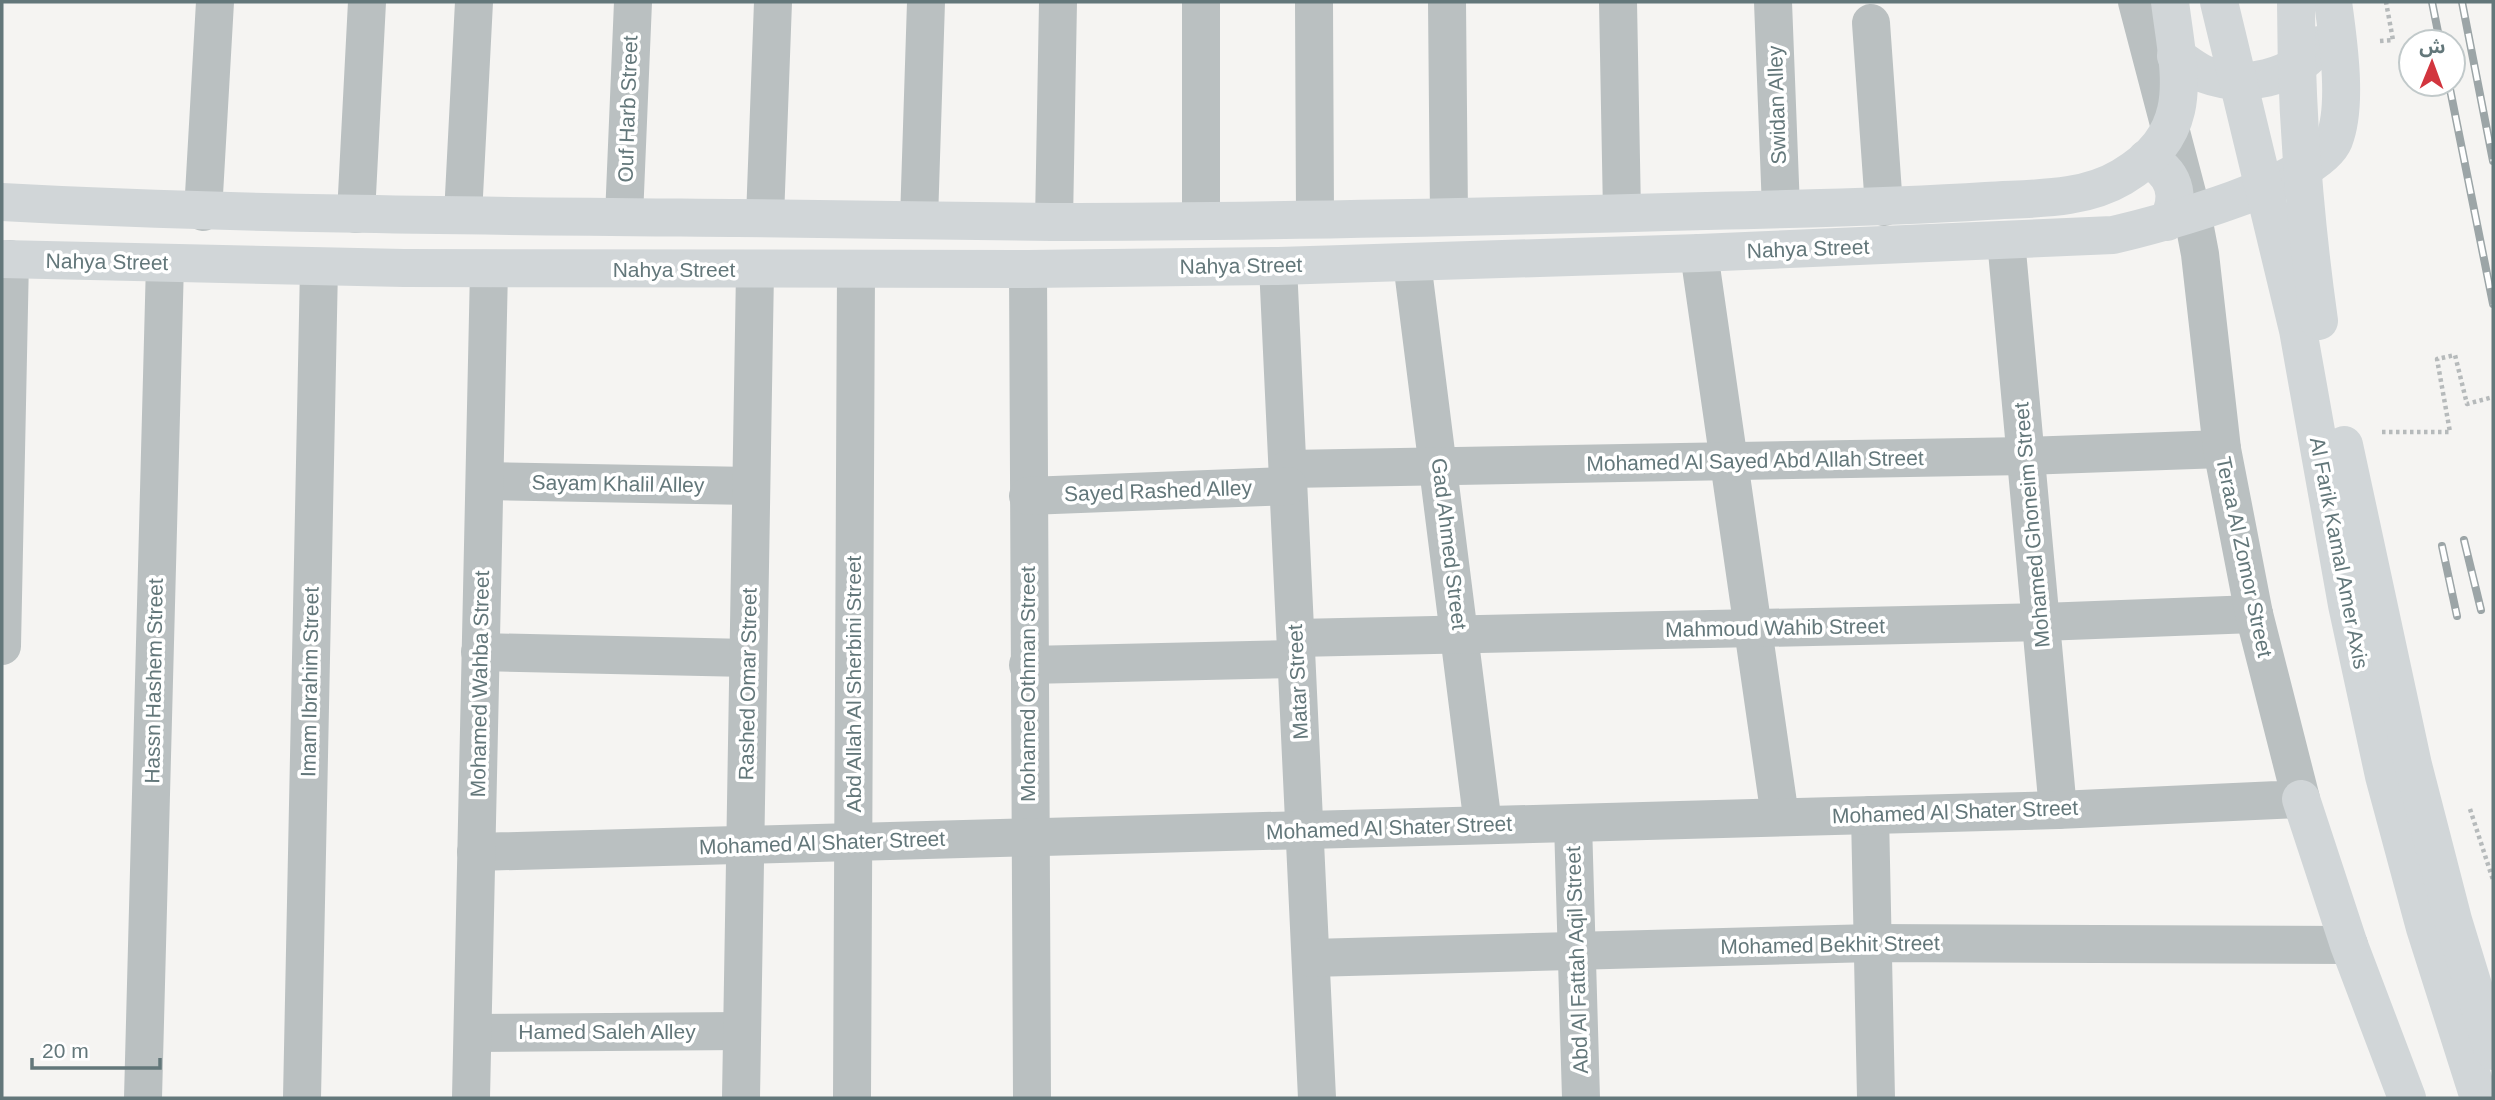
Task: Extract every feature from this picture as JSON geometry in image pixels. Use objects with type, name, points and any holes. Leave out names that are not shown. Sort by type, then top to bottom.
[{"type":"main road","points":[[2170,2],[2179,94],[2176,118],[2158,146],[2157,163],[2172,180],[2179,217]]},
{"type":"main road","name":"Al Farik Kamal Amer Axis","points":[[2219,2],[2298,330],[2347,605],[2384,775],[2425,928],[2480,1098]]},
{"type":"main road","name":"Al Farik Kamal Amer Axis","points":[[2296,2],[2298,123],[2306,226],[2320,334],[2413,765],[2453,920],[2493,1051]]},
{"type":"main road","name":"Nahya Street","points":[[6,259],[489,269],[1028,269],[1278,266],[1699,253],[2113,234],[2179,217],[2292,176],[2319,160],[2333,143],[2340,103],[2327,16]]},
{"type":"main road","points":[[2176,56],[2203,74],[2234,81],[2265,79],[2295,67],[2327,16]]},
{"type":"main road","name":"Nahya Street","points":[[2,202],[203,212],[1054,222],[1449,217],[1884,207],[2069,195],[2115,180],[2158,146]]},
{"type":"main road","name":"Teraa Al Zomor Street","points":[[2301,799],[2349,945],[2407,1098]]},
{"type":"street","points":[[203,212],[215,2]]},
{"type":"street","points":[[356,214],[367,2]]},
{"type":"street","points":[[463,215],[474,2]]},
{"type":"street","name":"Ouf Harb Street","points":[[624,217],[633,2]]},
{"type":"street","points":[[765,218],[774,2]]},
{"type":"street","points":[[919,220],[926,2]]},
{"type":"street","points":[[1054,222],[1058,2]]},
{"type":"street","points":[[1201,2],[1201,220]]},
{"type":"street","points":[[1314,2],[1315,219]]},
{"type":"street","points":[[1447,2],[1449,217]]},
{"type":"street","points":[[1618,2],[1622,213]]},
{"type":"street","name":"Swidan Alley","points":[[1773,2],[1781,209]]},
{"type":"street","points":[[2137,2],[2158,146]]},
{"type":"street","points":[[1871,23],[1884,207]]},
{"type":"street","name":"Teraa Al Zomor Street","points":[[2179,217],[2200,254],[2222,449],[2254,614],[2301,799]]},
{"type":"street","name":"Mohamed Ghoneim Street","points":[[2006,240],[2058,810]]},
{"type":"street","points":[[1699,253],[1780,817]]},
{"type":"street","points":[[2,646],[6,259]]},
{"type":"street","name":"Gad Ahmed Street","points":[[1412,262],[1483,825]]},
{"type":"street","name":"Hassn Hashem Street","points":[[144,1098],[164,263]]},
{"type":"street","name":"Matar Street","points":[[1278,266],[1317,1098]]},
{"type":"street","name":"Imam Ibrahim Street","points":[[302,1098],[319,267]]},
{"type":"street","name":"Mohamed Wahba Street","points":[[471,1098],[489,269]]},
{"type":"street","name":"Mohamed Othman Street","points":[[1028,269],[1028,837],[1032,1098]]},
{"type":"street","name":"Abd Allah Al Sherbini Street","points":[[852,1098],[856,270]]},
{"type":"street","name":"Rashed Omar Street","points":[[741,1098],[755,271]]},
{"type":"street","name":"Mohamed Al Sayed Abd Allah Street","points":[[1288,478],[1439,467],[2026,456],[2222,449]]},
{"type":"street","name":"Sayed Rashed Alley","points":[[1028,496],[1288,478]]},
{"type":"street","name":"Sayam Khalil Alley","points":[[485,481],[751,486]]},
{"type":"street","name":"Mahmoud Wahib Street","points":[[1028,665],[1460,636],[2042,622],[2254,614]]},
{"type":"street","points":[[480,652],[748,658]]},
{"type":"street","name":"Mohamed Al Shater Street","points":[[476,852],[2058,810],[2301,799]]},
{"type":"street","points":[[1870,815],[1876,1098]]},
{"type":"street","name":"Abd Al Fattah Aqil Street","points":[[1573,822],[1581,1098]]},
{"type":"street","name":"Mohamed Bekhit Street","points":[[1311,958],[1873,943],[2349,945]]},
{"type":"street","name":"Hamed Saleh Alley","points":[[472,1033],[742,1031]]},
{"type":"path","points":[[2386,2],[2393,40]]},
{"type":"path","points":[[2455,355],[2467,404],[2493,397]]},
{"type":"railway","points":[[2432,2],[2437,28]]},
{"type":"railway","points":[[2462,2],[2493,161]]},
{"type":"railway","points":[[2452,98],[2493,304]]},
{"type":"railway","points":[[2464,540],[2481,610]]},
{"type":"railway","points":[[2442,546],[2457,616]]}]
